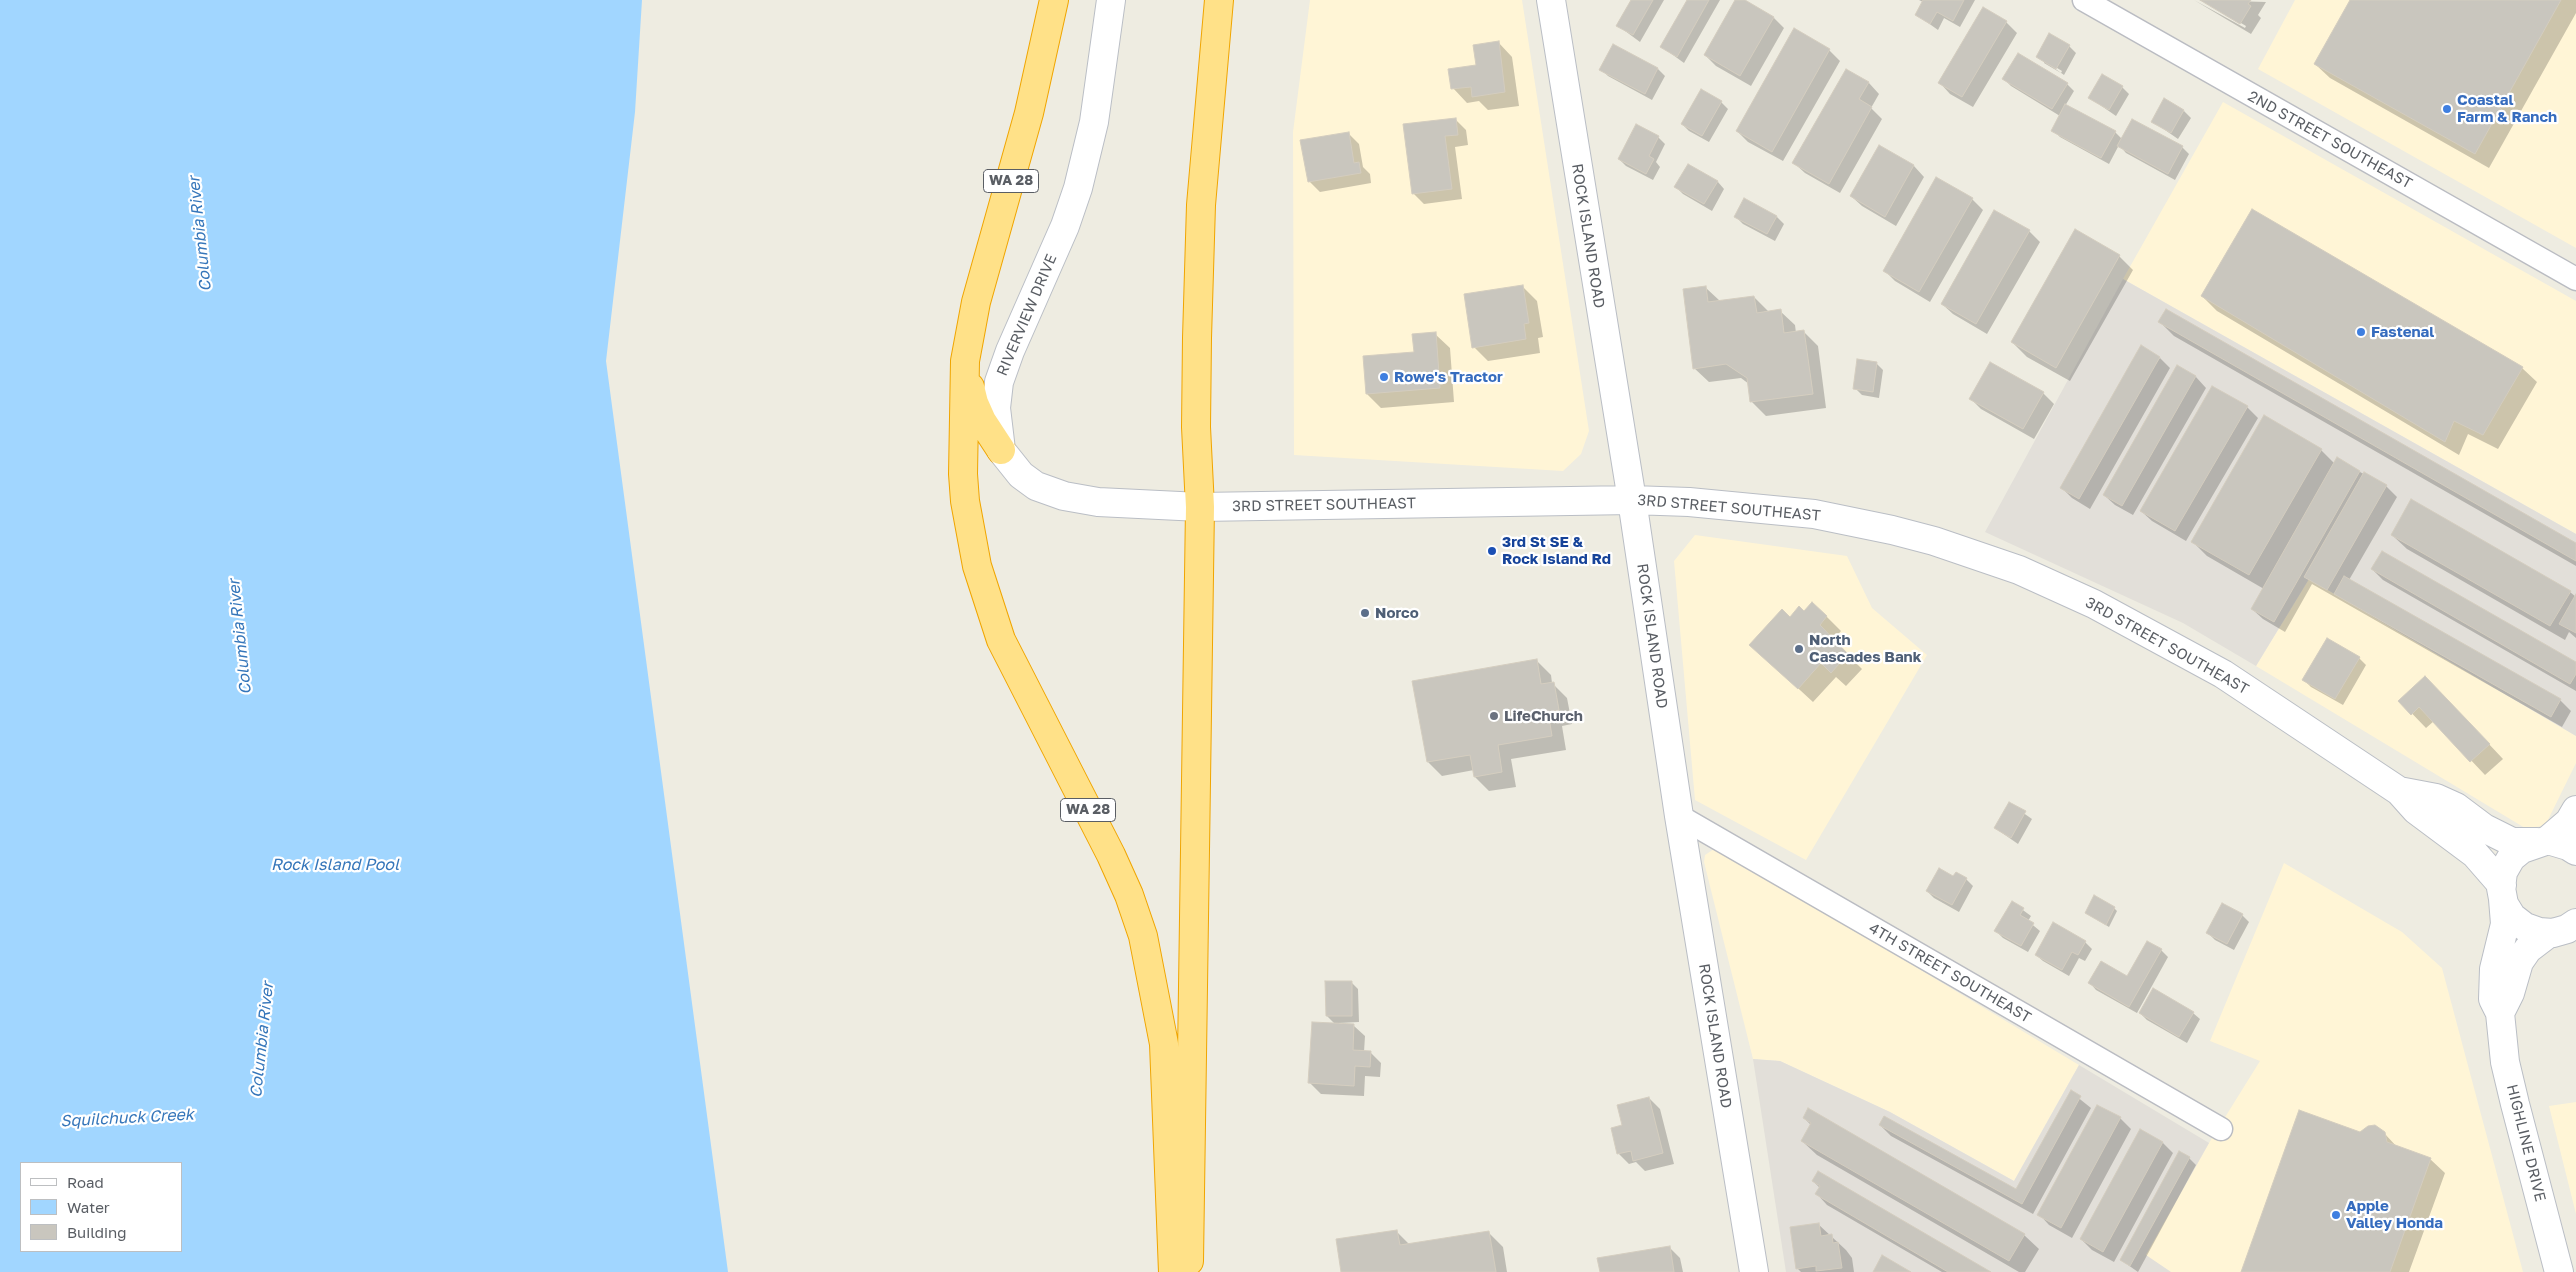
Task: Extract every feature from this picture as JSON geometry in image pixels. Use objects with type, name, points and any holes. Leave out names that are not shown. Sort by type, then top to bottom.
[{"type":"highway","name":"WA 28","points":[[1054,0],[1030,113],[976,302],[965,361],[963,474],[968,523],[981,582],[1001,640],[1014,669],[1120,874],[1136,914],[1148,956],[1164,1044],[1173,1272]]},
{"type":"highway","points":[[1189,1272],[1200,507],[1196,427],[1201,205],[1219,0]]},
{"type":"highway","points":[[965,361],[974,403],[1001,450]]},
{"type":"street","name":"RIVERVIEW DRIVE","points":[[1001,450],[996,408],[999,382],[1018,333],[1065,226],[1078,188],[1094,122],[1111,0]]},
{"type":"street","name":"ROCK ISLAND ROAD","points":[[1551,0],[1632,500],[1679,816],[1754,1272]]},
{"type":"street","name":"2ND STREET SOUTHEAST","points":[[2084,0],[2576,279]]},
{"type":"street","points":[[1001,450],[1021,475],[1036,486],[1064,496],[1098,502],[1200,507]]},
{"type":"street","name":"3RD STREET SOUTHEAST","points":[[1200,507],[1632,500],[1746,506],[1844,519],[1934,541],[2001,564],[2094,604],[2182,651],[2260,698],[2399,791],[2423,817],[2475,854],[2503,892],[2512,917],[2525,927],[2538,932],[2567,928]]},
{"type":"street","name":"3RD STREET SOUTHEAST","points":[[2399,791],[2436,798],[2456,806],[2484,828],[2512,842],[2542,841],[2568,846],[2576,851]]},
{"type":"street","points":[[2503,892],[2503,872],[2511,858],[2522,849],[2542,841],[2569,822],[2576,810]]},
{"type":"street","name":"4TH STREET SOUTHEAST","points":[[1679,816],[2221,1129]]},
{"type":"street","name":"HIGHLINE DRIVE","points":[[2503,892],[2505,924],[2496,957],[2492,986],[2493,999],[2500,1013],[2505,1062],[2559,1272]]},
{"type":"street","points":[[2500,1013],[2510,993],[2520,962],[2528,949],[2567,928]]},
{"type":"shaded area","points":[[1310,0],[1522,0],[1589,431],[1581,454],[1563,471],[1294,455],[1293,132]]},
{"type":"shaded area","points":[[2295,0],[2576,0],[2576,248],[2258,69]]},
{"type":"shaded area","points":[[2223,102],[2576,301],[2576,534],[2123,279]]},
{"type":"shaded area","points":[[2123,279],[2576,534],[2576,736],[2309,579],[2256,666],[2183,623],[1985,532]]},
{"type":"shaded area","points":[[1695,535],[1847,556],[1872,608],[1927,655],[1806,860],[1695,800],[1674,561]]},
{"type":"shaded area","points":[[2309,579],[2576,736],[2576,763],[2545,826],[2525,828],[2256,666]]},
{"type":"shaded area","points":[[1714,849],[1719,849],[2079,1065],[2014,1181],[1890,1112],[1780,1061],[1753,1059],[1704,862],[1705,855]]},
{"type":"shaded area","points":[[2284,863],[2402,932],[2442,968],[2523,1272],[2171,1272],[2145,1255],[2209,1143],[2260,1061],[2210,1041]]},
{"type":"shaded area","points":[[1753,1059],[1780,1061],[1890,1112],[2014,1181],[2079,1065],[2209,1143],[2146,1255],[2171,1272],[1786,1272]]},
{"type":"shaded area","points":[[2576,1102],[2576,1214],[2549,1106]]},
{"type":"water","name":"Rock Island Pool","points":[[0,0],[642,0],[635,112],[606,361],[728,1272],[0,1272]]},
{"type":"building","points":[[1631,0],[1653,0],[1633,35],[1616,26]]},
{"type":"building","points":[[1687,0],[1709,0],[1677,57],[1660,47]]},
{"type":"building","points":[[1735,0],[1745,0],[1774,17],[1740,76],[1704,55]]},
{"type":"building","points":[[1923,0],[1964,0],[1953,21],[1937,12],[1930,24],[1915,15]]},
{"type":"building","points":[[2200,0],[2251,0],[2248,4],[2251,6],[2240,24]]},
{"type":"building","name":"Coastal Farm & Ranch","points":[[2350,0],[2561,0],[2475,154],[2314,64]]},
{"type":"building","points":[[1983,7],[2007,21],[1962,97],[1938,83]]},
{"type":"building","points":[[1794,28],[1830,49],[1772,152],[1736,131]]},
{"type":"building","points":[[2049,33],[2070,45],[2056,69],[2036,57]]},
{"type":"building","points":[[1499,41],[1505,92],[1472,97],[1471,87],[1451,89],[1448,69],[1476,65],[1473,45]]},
{"type":"building","points":[[1613,44],[1658,68],[1645,94],[1599,70]]},
{"type":"building","points":[[2018,53],[2068,83],[2052,109],[2002,79]]},
{"type":"building","points":[[1846,69],[1869,82],[1859,99],[1872,107],[1829,184],[1792,163]]},
{"type":"building","points":[[2102,74],[2123,86],[2109,110],[2088,98]]},
{"type":"building","points":[[1701,89],[1722,101],[1702,136],[1681,124]]},
{"type":"building","points":[[2164,98],[2184,110],[2171,133],[2151,122]]},
{"type":"building","points":[[2065,104],[2116,131],[2101,158],[2051,131]]},
{"type":"building","points":[[1456,118],[1458,135],[1445,136],[1452,189],[1412,194],[1403,124]]},
{"type":"building","points":[[2132,119],[2183,146],[2168,174],[2117,146]]},
{"type":"building","points":[[1636,124],[1659,136],[1649,156],[1654,159],[1646,174],[1618,159]]},
{"type":"building","points":[[1349,132],[1354,163],[1359,162],[1361,173],[1308,182],[1300,140]]},
{"type":"building","points":[[1879,145],[1914,165],[1885,217],[1850,196]]},
{"type":"building","points":[[1688,164],[1718,181],[1704,204],[1674,187]]},
{"type":"building","points":[[1936,177],[1973,198],[1919,292],[1883,271]]},
{"type":"building","points":[[1744,198],[1777,216],[1767,234],[1734,217]]},
{"type":"building","name":"Fastenal","points":[[2252,209],[2523,367],[2483,435],[2454,421],[2445,442],[2201,296]]},
{"type":"building","points":[[1994,210],[2030,230],[1976,324],[1941,304]]},
{"type":"building","points":[[2075,229],[2120,255],[2056,368],[2011,342]]},
{"type":"building","points":[[1523,285],[1529,323],[1524,324],[1526,339],[1472,348],[1464,294]]},
{"type":"building","points":[[1706,286],[1708,302],[1754,296],[1757,313],[1781,309],[1784,333],[1804,330],[1813,394],[1750,402],[1747,378],[1726,364],[1693,369],[1683,289]]},
{"type":"building","points":[[2166,309],[2576,543],[2576,561],[2158,322]]},
{"type":"building","points":[[1436,332],[1440,388],[1366,394],[1363,356],[1414,352],[1412,334]]},
{"type":"building","points":[[2141,345],[2160,357],[2079,499],[2060,488]]},
{"type":"building","points":[[1857,359],[1877,362],[1873,392],[1853,389]]},
{"type":"building","points":[[1990,362],[2044,392],[2023,429],[1969,399]]},
{"type":"building","points":[[2177,365],[2196,376],[2122,506],[2103,495]]},
{"type":"building","points":[[2212,386],[2248,406],[2175,531],[2140,511]]},
{"type":"building","points":[[2264,415],[2322,449],[2249,575],[2191,542]]},
{"type":"building","points":[[2337,457],[2360,471],[2274,622],[2251,609]]},
{"type":"building","points":[[2364,472],[2387,485],[2327,590],[2304,577]]},
{"type":"building","points":[[2411,499],[2571,591],[2550,626],[2391,535]]},
{"type":"building","points":[[2382,551],[2576,662],[2576,674],[2570,684],[2371,569]]},
{"type":"building","points":[[2344,576],[2561,699],[2551,717],[2334,594]]},
{"type":"building","points":[[2576,594],[2576,633],[2559,624]]},
{"type":"building","name":"North Cascades Bank","points":[[1812,602],[1827,616],[1820,625],[1848,654],[1831,673],[1821,663],[1798,689],[1749,645],[1782,609],[1790,617],[1799,606],[1804,611]]},
{"type":"building","points":[[2327,638],[2360,657],[2335,699],[2302,680]]},
{"type":"building","points":[[1537,659],[1541,684],[1554,682],[1559,710],[1548,712],[1552,736],[1498,745],[1502,772],[1474,777],[1470,755],[1427,762],[1412,681]]},
{"type":"building","points":[[2425,676],[2490,744],[2470,762],[2419,707],[2411,715],[2398,701]]},
{"type":"building","points":[[2009,802],[2026,811],[2011,838],[1994,828]]},
{"type":"building","points":[[1939,868],[1953,876],[1956,872],[1967,878],[1952,905],[1926,891]]},
{"type":"building","points":[[2094,895],[2115,907],[2106,925],[2085,913]]},
{"type":"building","points":[[2012,901],[2024,908],[2020,915],[2034,923],[2021,946],[1994,931]]},
{"type":"building","points":[[2222,903],[2243,914],[2227,944],[2206,933]]},
{"type":"building","points":[[2053,922],[2086,941],[2078,955],[2072,952],[2062,970],[2035,955]]},
{"type":"building","points":[[2147,941],[2162,949],[2129,1007],[2088,983],[2101,961],[2127,976]]},
{"type":"building","points":[[1325,981],[1352,981],[1352,1016],[1326,1016]]},
{"type":"building","points":[[2153,988],[2194,1012],[2179,1037],[2139,1013]]},
{"type":"building","points":[[1312,1022],[1354,1024],[1353,1050],[1371,1051],[1370,1067],[1355,1066],[1354,1086],[1308,1083]]},
{"type":"building","points":[[2071,1090],[2081,1096],[2022,1204],[1879,1125],[1884,1116],[2016,1189]]},
{"type":"building","points":[[1649,1097],[1663,1153],[1633,1161],[1631,1151],[1617,1154],[1611,1128],[1622,1125],[1617,1105]]},
{"type":"building","points":[[2097,1105],[2121,1117],[2061,1228],[2037,1215]]},
{"type":"building","points":[[1808,1108],[2025,1234],[2009,1261],[1801,1141],[1811,1123],[1803,1118]]},
{"type":"building","name":"Apple Valley Honda","points":[[2299,1110],[2360,1132],[2368,1126],[2375,1125],[2385,1132],[2387,1142],[2431,1158],[2390,1272],[2241,1272]]},
{"type":"building","points":[[2140,1129],[2163,1142],[2103,1252],[2080,1239]]},
{"type":"building","points":[[2179,1151],[2190,1157],[2130,1266],[2120,1260]]},
{"type":"building","points":[[1818,1171],[1991,1272],[1948,1272],[1815,1194],[1820,1186],[1812,1181]]},
{"type":"building","points":[[1819,1223],[1821,1236],[1832,1234],[1833,1243],[1838,1242],[1842,1268],[1816,1271],[1816,1266],[1796,1269],[1790,1227]]},
{"type":"building","points":[[1397,1230],[1400,1245],[1489,1231],[1496,1272],[1341,1272],[1336,1239]]},
{"type":"building","points":[[1670,1246],[1674,1272],[1600,1272],[1597,1258]]},
{"type":"building","points":[[1882,1255],[1911,1272],[1873,1272]]},
{"type":"place","name":"Coastal Farm & Ranch","points":[[2447,109]]},
{"type":"place","name":"Fastenal","points":[[2361,332]]},
{"type":"place","name":"Rowe's Tractor","points":[[1384,377]]},
{"type":"place","name":"3rd St SE & Rock Island Rd","points":[[1492,551]]},
{"type":"place","name":"Norco","points":[[1365,613]]},
{"type":"place","name":"North Cascades Bank","points":[[1799,649]]},
{"type":"place","name":"LifeChurch","points":[[1494,716]]},
{"type":"place","name":"Apple Valley Honda","points":[[2336,1215]]},
{"type":"water label","name":"Columbia River","points":[[200,234]]},
{"type":"water label","name":"Columbia River","points":[[240,637]]},
{"type":"water label","name":"Columbia River","points":[[262,1040]]},
{"type":"water label","name":"Squilchuck Creek","points":[[127,1118]]}]
